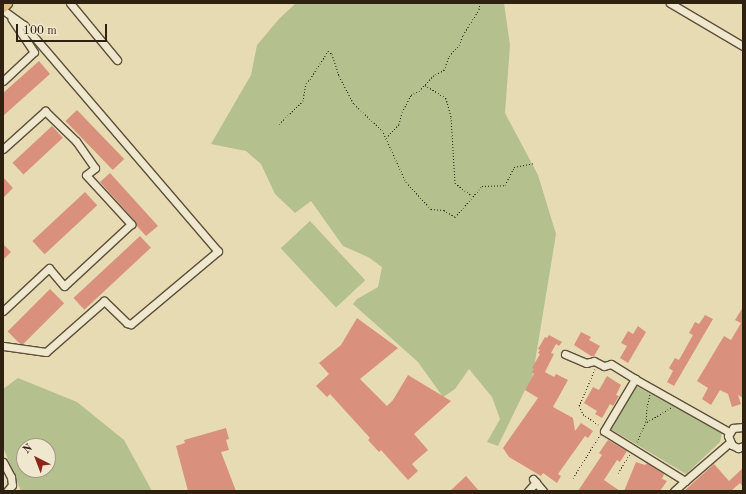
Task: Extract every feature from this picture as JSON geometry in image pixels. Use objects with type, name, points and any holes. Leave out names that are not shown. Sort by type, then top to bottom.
[{"type":"main road","points":[[5,10],[7,3]]},
{"type":"street","points":[[70,3],[117,60]]},
{"type":"street","points":[[670,3],[743,46]]},
{"type":"street","points":[[3,82],[34,52],[5,10]]},
{"type":"street","points":[[3,346],[46,352],[104,300],[127,323],[131,324],[218,251],[24,25],[5,10]]},
{"type":"street","points":[[3,148],[45,111],[76,141],[95,168],[86,175],[131,224],[64,286],[49,268],[3,311]]},
{"type":"street","points":[[565,354],[586,363],[594,361],[604,366],[611,364],[729,432]]},
{"type":"street","points":[[635,378],[604,431],[685,481]]},
{"type":"street","points":[[674,491],[729,443],[729,432],[736,426],[743,427]]},
{"type":"street","points":[[729,443],[734,447],[743,446]]},
{"type":"street","points":[[3,462],[11,477],[12,485],[7,491]]},
{"type":"street","points":[[528,491],[534,481],[543,491]]},
{"type":"path","points":[[386,138],[399,124],[402,112],[411,95],[419,91],[433,76],[444,70],[449,56],[459,45],[462,35],[479,9],[480,3]]},
{"type":"path","points":[[278,124],[303,101],[306,83],[328,51],[332,54],[339,76],[354,104],[382,130],[406,182],[431,209],[444,210],[455,217],[471,196],[482,186],[505,185],[514,167],[534,163]]},
{"type":"path","points":[[424,85],[446,98],[451,117],[455,183],[471,196]]},
{"type":"path","points":[[572,478],[604,431],[600,425],[583,414],[579,406],[597,363]]},
{"type":"path","points":[[618,473],[634,449],[646,422],[647,407],[652,388]]},
{"type":"path","points":[[646,422],[678,403]]},
{"type":"green space","points":[[296,3],[504,3],[510,45],[505,113],[538,175],[556,234],[532,380],[525,390],[498,446],[487,442],[500,419],[492,397],[469,369],[455,389],[443,397],[418,362],[353,304],[357,299],[378,287],[382,267],[368,257],[343,246],[311,201],[295,213],[275,194],[261,164],[246,151],[211,144],[251,75],[257,45],[279,19]]},
{"type":"green space","points":[[310,221],[365,280],[336,308],[281,248]]},
{"type":"green space","points":[[18,378],[77,402],[124,440],[152,491],[21,491],[3,447],[3,389]]},
{"type":"green space","points":[[634,385],[722,432],[720,442],[686,474],[609,428]]},
{"type":"building","points":[[39,61],[50,74],[3,116],[3,93]]},
{"type":"building","points":[[77,110],[124,159],[113,170],[65,121]]},
{"type":"building","points":[[52,126],[63,138],[23,175],[13,163]]},
{"type":"building","points":[[110,173],[158,226],[146,236],[136,225],[135,221],[100,182]]},
{"type":"building","points":[[3,177],[13,188],[3,198]]},
{"type":"building","points":[[85,192],[97,205],[45,254],[32,241]]},
{"type":"building","points":[[140,236],[151,248],[84,310],[73,298]]},
{"type":"building","points":[[3,244],[11,252],[3,260]]},
{"type":"building","points":[[50,289],[64,303],[22,346],[8,331]]},
{"type":"building","points":[[743,307],[743,398],[738,395],[741,404],[732,407],[728,394],[720,390],[711,405],[702,399],[708,388],[697,381],[724,336],[731,340],[741,323],[735,320]]},
{"type":"building","points":[[705,315],[713,319],[674,386],[667,382],[673,371],[669,368],[675,358],[679,360],[693,335],[689,333],[695,322],[699,324]]},
{"type":"building","points":[[357,318],[398,348],[360,379],[387,406],[393,400],[408,375],[451,401],[414,434],[428,450],[412,464],[418,471],[408,480],[381,450],[379,452],[368,440],[370,438],[330,394],[327,397],[316,386],[329,374],[319,363],[341,345]]},
{"type":"building","points":[[638,326],[646,332],[628,363],[620,358],[627,346],[621,343],[628,331],[633,334]]},
{"type":"building","points":[[581,332],[591,337],[589,340],[600,346],[594,356],[591,356],[574,345]]},
{"type":"building","points":[[549,335],[562,342],[559,346],[556,344],[551,353],[554,354],[545,372],[554,377],[556,374],[568,380],[553,407],[573,418],[575,431],[581,423],[593,431],[588,438],[585,436],[558,474],[561,476],[557,483],[543,473],[541,476],[509,457],[503,448],[538,398],[525,390],[534,374],[532,372],[534,369],[532,368],[540,354],[538,353],[540,350],[538,349],[545,337],[547,338]]},
{"type":"building","points":[[607,376],[621,385],[616,395],[619,396],[613,406],[610,404],[602,418],[595,414],[597,411],[584,403],[593,387],[599,390]]},
{"type":"building","points":[[226,428],[229,439],[226,440],[229,450],[221,452],[236,491],[188,491],[176,446],[185,443],[184,440]]},
{"type":"building","points":[[608,440],[627,451],[620,462],[617,460],[604,480],[620,491],[578,491],[602,455],[599,453]]},
{"type":"building","points":[[636,462],[645,465],[647,463],[664,474],[662,479],[667,481],[660,491],[624,491]]},
{"type":"building","points":[[714,464],[729,481],[743,468],[743,487],[740,483],[731,491],[684,491]]},
{"type":"building","points":[[466,476],[479,491],[450,491]]}]
